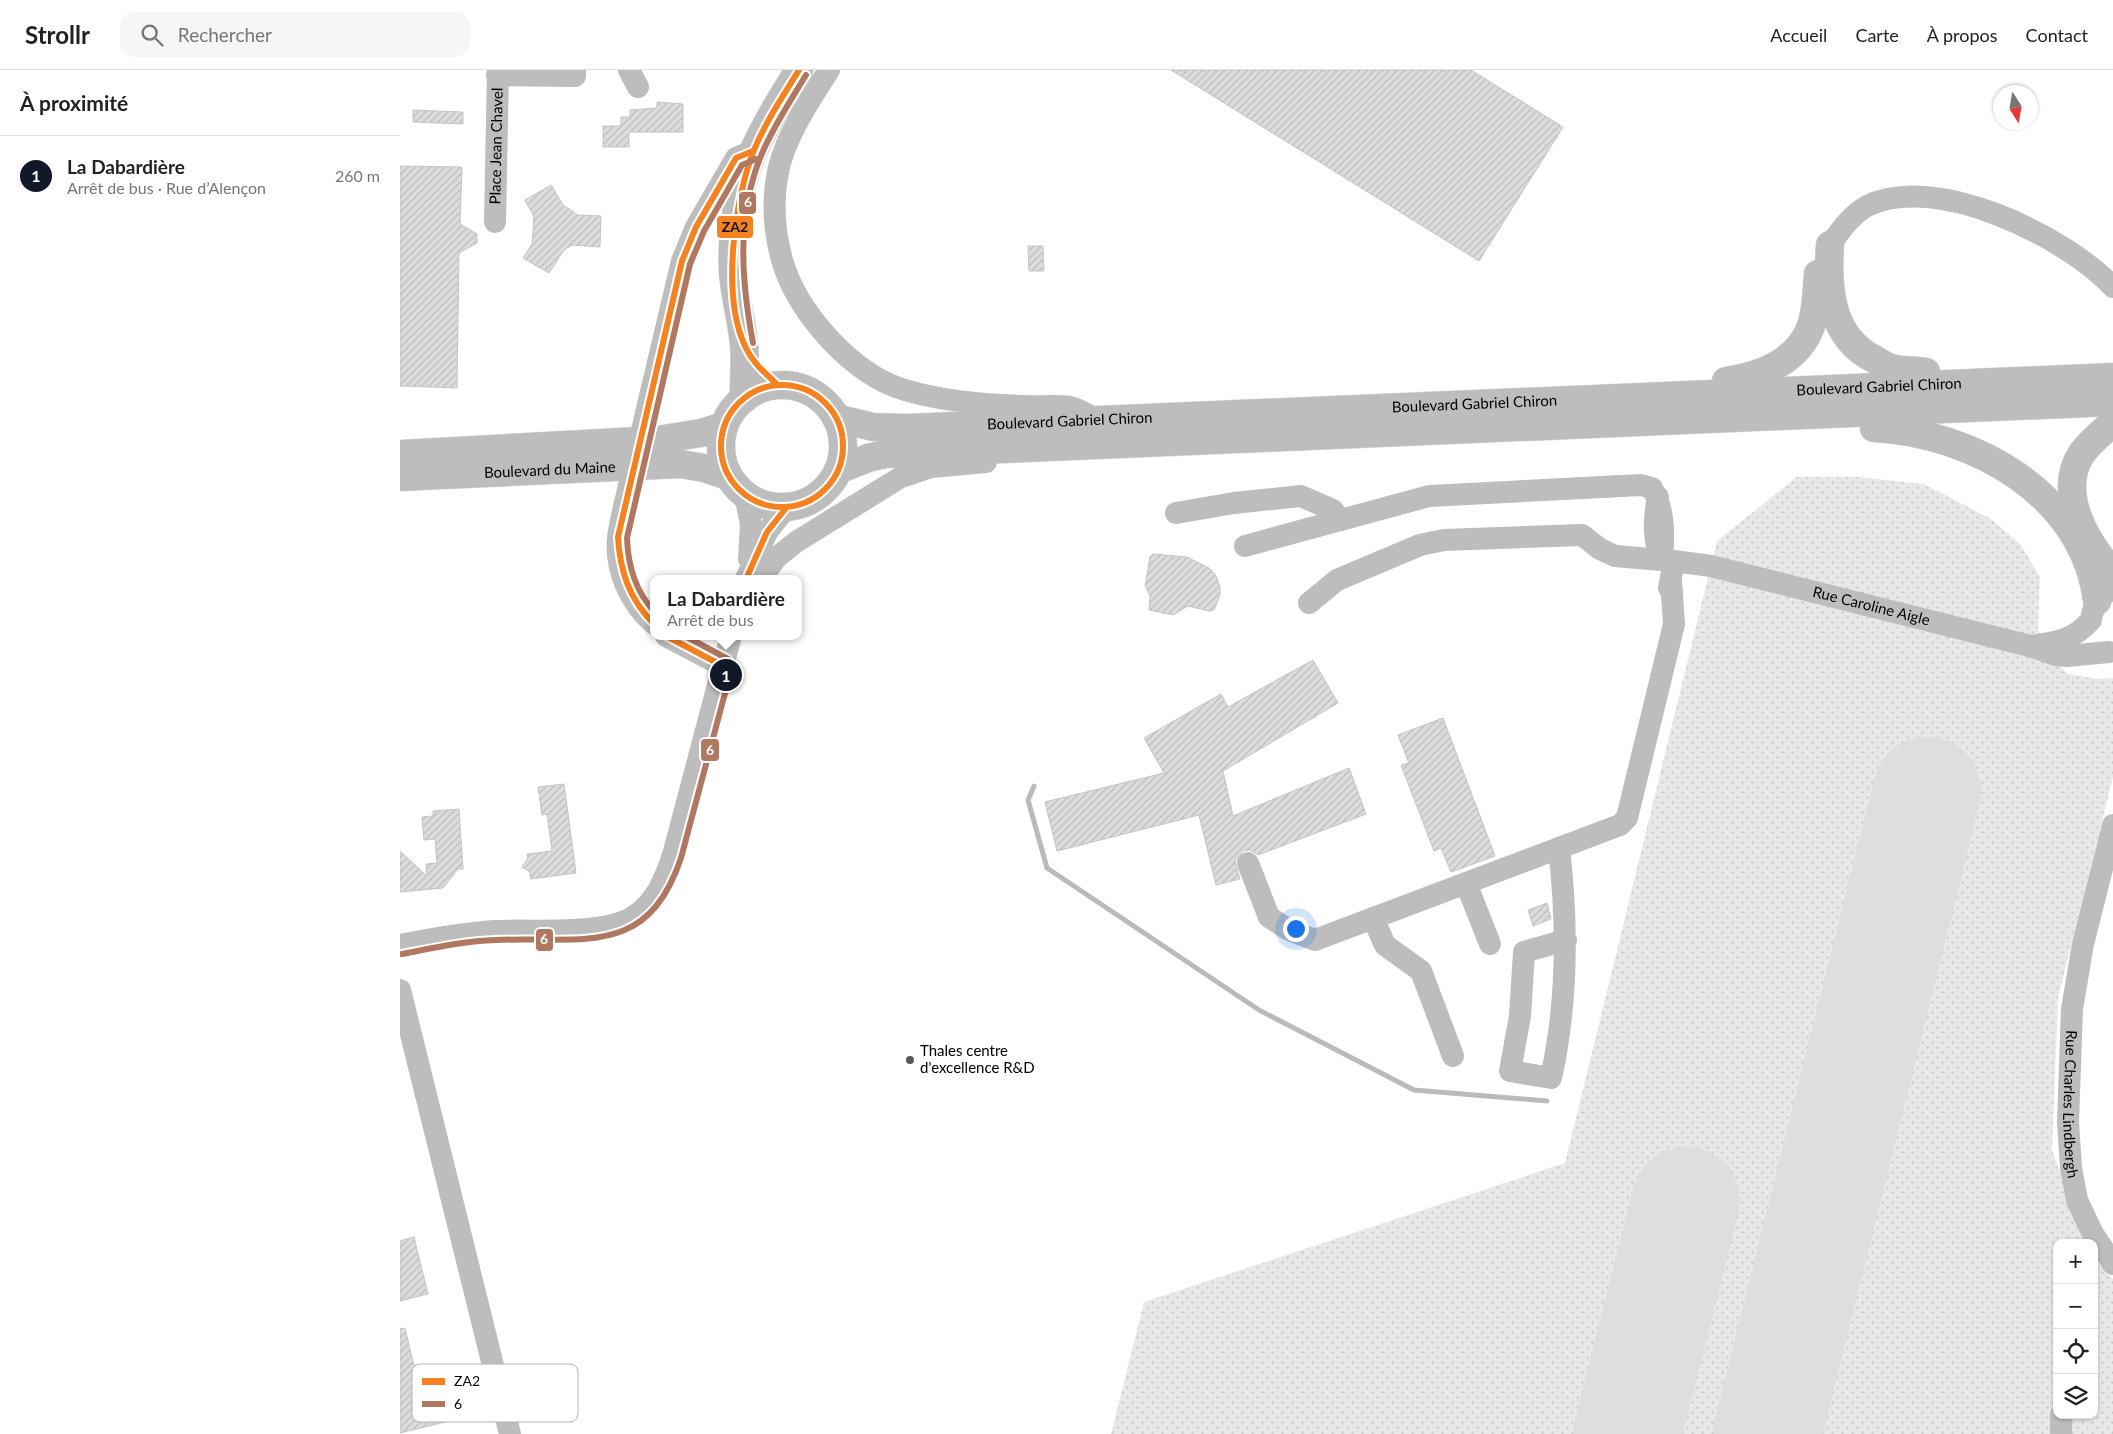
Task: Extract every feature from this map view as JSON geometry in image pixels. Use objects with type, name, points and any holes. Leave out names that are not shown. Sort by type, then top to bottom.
[{"type":"main road","points":[[744,398],[744,345],[736,306],[733,250],[743,185],[753,151],[769,118],[799,70]]},
{"type":"main road","points":[[1830,245],[1829,286],[1831,303],[1842,330],[1855,347],[1890,368],[1926,372],[2041,371],[2104,378]]},
{"type":"main road","points":[[1649,396],[1682,386],[1743,378],[1770,370],[1784,361],[1797,350],[1809,331],[1815,306],[1818,275],[1830,245]]},
{"type":"main road","points":[[744,345],[760,368],[778,385]]},
{"type":"main road","name":"Boulevard Gabriel Chiron","points":[[836,418],[873,427],[907,428],[2104,378]]},
{"type":"main road","points":[[778,385],[796,387],[812,393],[826,404],[836,418],[843,444],[838,470],[830,485],[817,496],[802,504],[786,508],[771,507],[737,486],[721,451],[724,426],[736,406],[744,398],[760,389],[778,385]]},
{"type":"main road","name":"Boulevard Gabriel Chiron","points":[[838,470],[868,458],[885,454],[1032,450],[1790,418],[2113,402]]},
{"type":"main road","points":[[1790,418],[1808,426],[1899,429],[1921,433],[1977,451],[2008,469],[2050,503],[2064,521],[2086,560],[2100,603]]},
{"type":"main road","points":[[2113,423],[2096,437],[2081,454],[2074,473],[2072,493],[2075,510],[2086,534],[2113,572]]},
{"type":"main road","name":"Boulevard du Maine","points":[[400,454],[665,439],[701,433],[724,426]]},
{"type":"main road","name":"Boulevard du Maine","points":[[400,477],[681,464],[704,468],[737,486]]},
{"type":"street","points":[[497,72],[575,76],[575,70]]},
{"type":"street","points":[[829,70],[787,142],[779,169],[774,205],[776,236],[783,262],[798,296],[814,319],[853,362],[879,380],[906,390],[984,402],[1071,407],[1099,420]]},
{"type":"street","name":"Place Jean Chavel","points":[[496,222],[497,72]]},
{"type":"street","points":[[650,621],[641,613],[629,592],[622,573],[618,537],[624,507],[682,260],[696,227],[736,158],[753,151]]},
{"type":"street","points":[[1830,245],[1843,226],[1866,207],[1890,198],[1912,195],[1943,199],[1972,206],[2056,241],[2080,258],[2113,287]]},
{"type":"street","points":[[753,575],[796,542],[901,477],[931,467],[1005,461],[1032,450]]},
{"type":"street","points":[[1245,546],[1429,496],[1641,485],[1652,488],[1658,497],[1654,517],[1655,545],[1669,567],[1674,624],[1626,818],[1620,825],[1315,940],[1289,930],[1269,917],[1248,863]]},
{"type":"street","points":[[737,486],[751,524],[752,575]]},
{"type":"street","points":[[1176,513],[1234,503],[1301,496],[1334,510],[1340,520]]},
{"type":"street","points":[[752,575],[767,532],[786,508]]},
{"type":"street","name":"Rue Caroline Aigle","points":[[1309,603],[1343,577],[1420,545],[1444,540],[1582,536],[1600,549],[1615,556],[1669,567],[1711,566],[2030,646],[2056,655],[2111,653]]},
{"type":"street","points":[[2100,603],[2096,638],[2111,653]]},
{"type":"street","name":"Rue Caroline Aigle","points":[[2030,646],[2062,642],[2077,633],[2100,603]]},
{"type":"street","points":[[674,640],[723,666]]},
{"type":"street","points":[[400,945],[493,931],[591,928],[623,921],[632,917],[645,906],[664,882],[673,854],[730,640]]},
{"type":"street","name":"Rue Charles Lindbergh","points":[[2113,826],[2083,944],[2072,1009],[2068,1122],[2071,1168],[2077,1200],[2102,1232],[2113,1264]]},
{"type":"street","points":[[1559,848],[1565,902],[1566,940],[1560,1037],[1551,1078],[1510,1071],[1520,1016],[1524,952],[1566,940]]},
{"type":"street","points":[[1466,883],[1490,944]]},
{"type":"street","points":[[1373,918],[1385,945],[1421,971],[1453,1056]]},
{"type":"street","points":[[400,990],[404,1029],[492,1364]]},
{"type":"street","points":[[2060,1419],[2061,1434]]},
{"type":"shaded area","points":[[1797,477],[1858,477],[1924,484],[1991,519],[2021,545],[2040,577],[2038,629],[2048,656],[2068,674],[2099,679],[2113,678],[2113,777],[2058,998],[2052,1150],[2085,1239],[2053,1239],[2053,1419],[2098,1419],[2098,1263],[2113,1279],[2113,1434],[1111,1434],[1144,1302],[1565,1163],[1717,541]]},
{"type":"building","points":[[1171,70],[1471,70],[1563,127],[1479,261]]},
{"type":"building","points":[[657,102],[683,104],[683,132],[629,132],[629,147],[603,147],[603,126],[621,126],[621,117],[630,117],[630,110],[657,108]]},
{"type":"building","points":[[413,110],[463,112],[463,124],[413,122]]},
{"type":"building","points":[[400,166],[462,167],[460,224],[477,234],[477,243],[459,253],[457,388],[400,386]]},
{"type":"building","points":[[551,185],[563,205],[578,215],[601,216],[600,247],[572,245],[564,250],[549,273],[523,258],[532,244],[534,217],[525,200]]},
{"type":"building","points":[[1028,246],[1043,246],[1044,271],[1029,271]]},
{"type":"building","points":[[1153,554],[1187,557],[1209,568],[1216,576],[1220,587],[1220,595],[1214,610],[1209,611],[1188,606],[1173,615],[1149,610],[1150,596],[1145,586],[1150,557]]},
{"type":"building","points":[[1313,660],[1338,703],[1223,771],[1233,816],[1349,768],[1366,814],[1258,855],[1250,850],[1243,851],[1235,861],[1240,879],[1216,885],[1199,815],[1057,851],[1045,802],[1164,773],[1144,738],[1221,694],[1228,707]]},
{"type":"building","points":[[1443,718],[1495,856],[1451,872],[1441,848],[1434,851],[1401,765],[1409,763],[1398,735]]},
{"type":"building","points":[[564,784],[576,873],[531,879],[530,872],[522,867],[528,858],[527,854],[552,851],[547,814],[542,815],[538,787]]},
{"type":"building","points":[[459,809],[463,869],[458,869],[443,888],[400,892],[400,851],[427,876],[426,864],[437,863],[435,839],[424,840],[422,817],[433,816],[433,811]]},
{"type":"building","points":[[1547,903],[1551,919],[1533,926],[1528,910]]},
{"type":"building","points":[[414,1237],[428,1294],[400,1301],[400,1241]]},
{"type":"building","points":[[405,1328],[413,1364],[412,1422],[445,1422],[400,1433],[400,1329]]},
{"type":"waterway","points":[[1034,786],[1028,800],[1047,868],[1259,1010],[1414,1090],[1547,1101]]},
{"type":"runway","points":[[1767,1434],[1927,791]]},
{"type":"runway","points":[[1627,1434],[1686,1201]]},
{"type":"transit line","name":"ZA2","points":[[778,385],[752,359],[738,327],[732,277],[733,249],[741,195],[754,150],[769,119],[799,70]]},
{"type":"transit line","name":"6","points":[[753,343],[746,295],[743,246],[748,198],[754,174],[763,151],[806,75]]},
{"type":"transit line","name":"ZA2","points":[[650,620],[638,605],[627,584],[621,561],[618,537],[682,261],[696,227],[736,158],[753,151]]},
{"type":"transit line","name":"6","points":[[650,606],[637,586],[631,568],[627,538],[690,264],[704,231],[742,165],[756,159]]},
{"type":"transit line","name":"ZA2","points":[[782,385],[794,386],[805,390],[816,395],[825,403],[833,412],[838,423],[842,434],[843,446],[842,458],[838,469],[833,480],[825,489],[816,497],[805,502],[794,506],[782,507],[770,506],[759,502],[748,497],[739,489],[731,480],[726,469],[722,458],[721,446],[722,434],[726,423],[731,412],[739,403],[748,395],[759,390],[770,386],[782,385]]},
{"type":"transit line","name":"ZA2","points":[[748,575],[767,532],[786,508]]},
{"type":"transit line","name":"ZA2","points":[[674,640],[723,666]]},
{"type":"transit line","name":"6","points":[[402,954],[449,945],[496,940],[584,939],[608,935],[630,927],[650,913],[667,890],[681,858],[732,667],[728,659],[692,640]]},
{"type":"place","name":"La Dabardière","points":[[726,675]]},
{"type":"place","name":"Thales centre d'excellence R&D","points":[[910,1060]]}]
